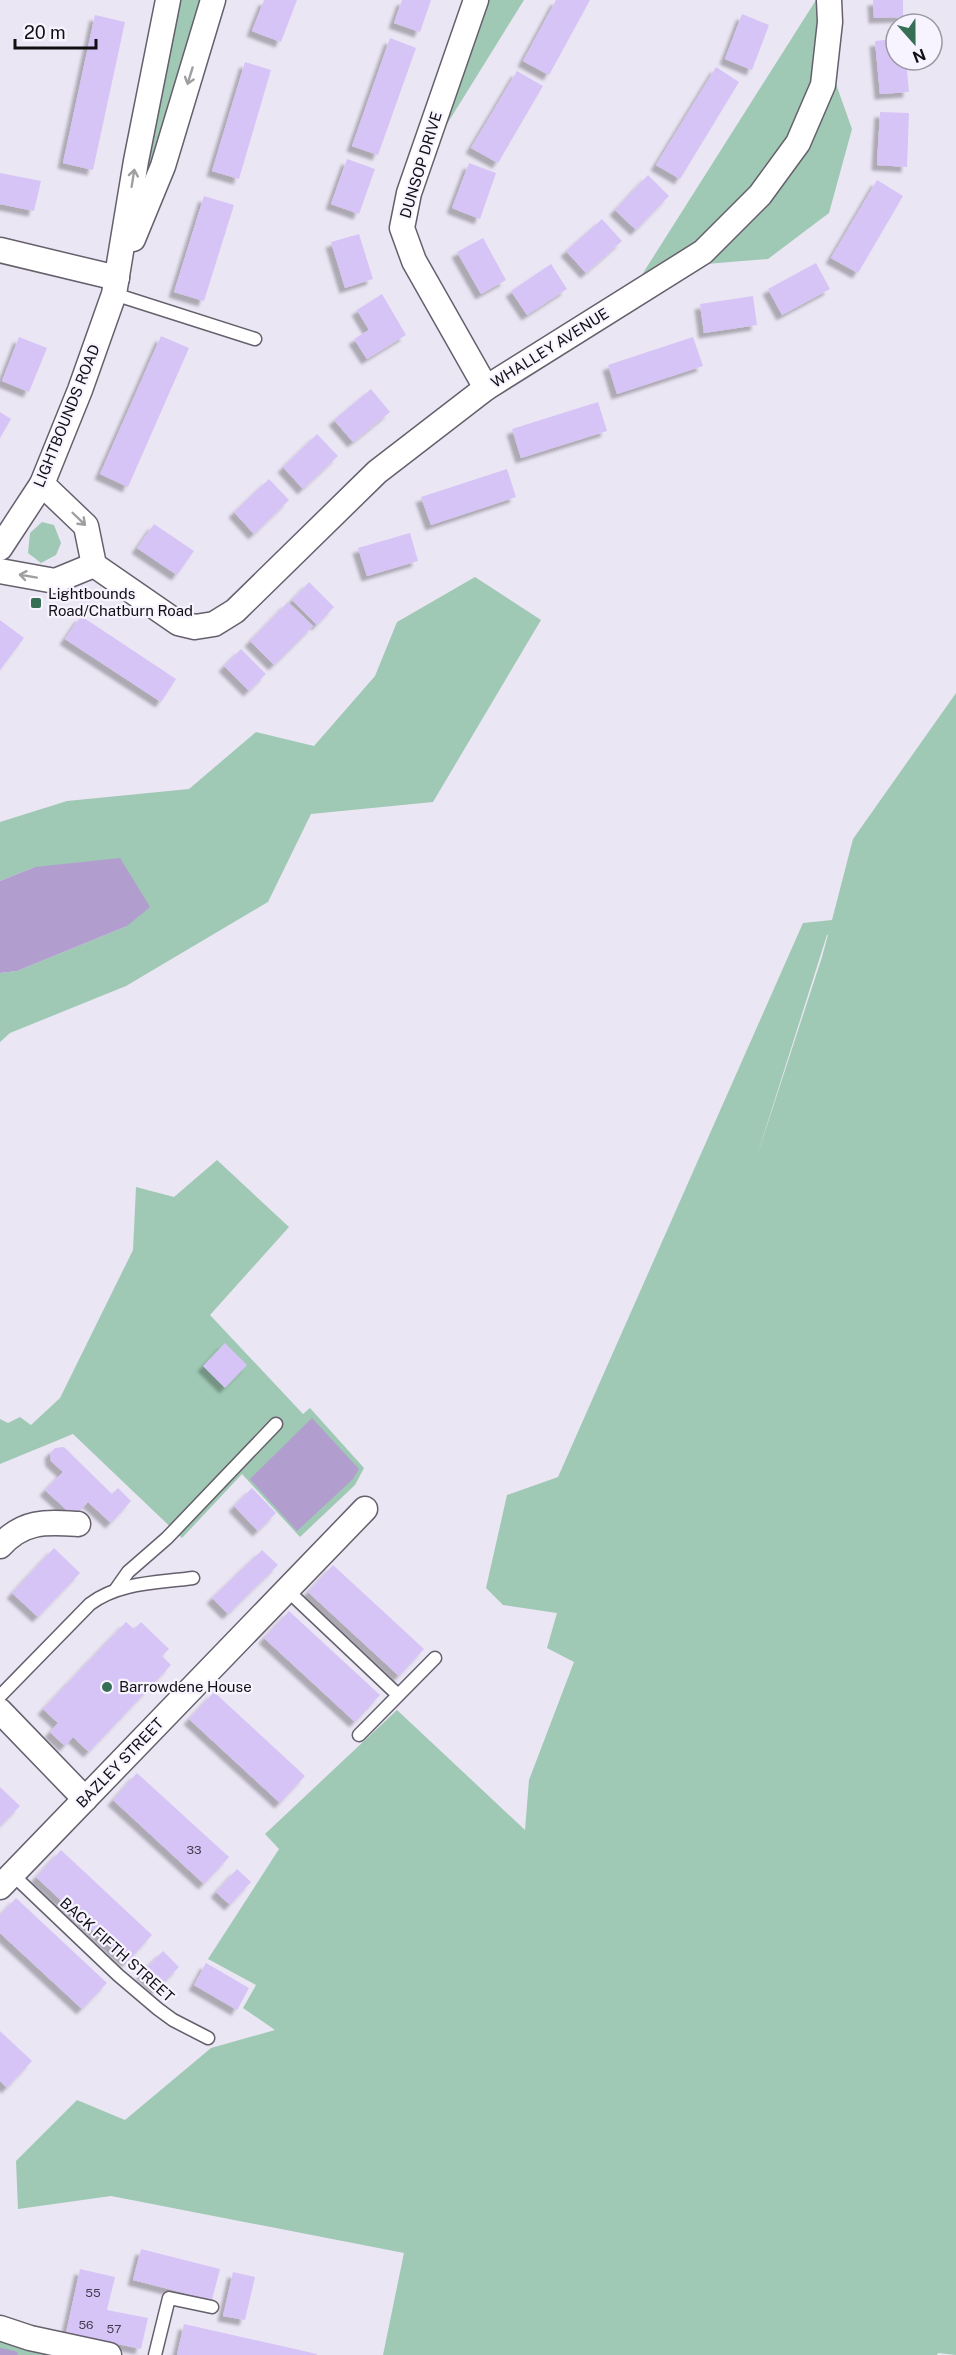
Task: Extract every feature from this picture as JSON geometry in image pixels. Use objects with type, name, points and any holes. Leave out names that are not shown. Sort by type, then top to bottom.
[{"type":"street","name":"LIGHTBOUNDS ROAD","points":[[116,286],[136,161],[168,0]]},
{"type":"street","name":"LIGHTBOUNDS ROAD","points":[[0,548],[42,484],[80,390],[116,286],[163,166],[213,0]]},
{"type":"street","name":"DUNSOP DRIVE","points":[[476,0],[409,193],[402,228],[414,261],[486,388]]},
{"type":"street","name":"WHALLEY AVENUE","points":[[94,565],[178,623],[195,627],[214,624],[235,611],[377,472],[486,388],[703,252],[760,195],[798,143],[823,85],[830,22],[829,0]]},
{"type":"street","points":[[0,250],[116,286]]},
{"type":"street","points":[[0,571],[55,581],[94,565],[86,526],[42,484]]},
{"type":"street","name":"BAZLEY STREET","points":[[6,1880],[365,1509]]},
{"type":"street","points":[[0,1546],[24,1527],[47,1522],[78,1524]]},
{"type":"street","points":[[0,1711],[85,1799]]},
{"type":"street","points":[[0,2328],[30,2338],[109,2355]]},
{"type":"lane","points":[[116,286],[255,339]]},
{"type":"lane","points":[[116,1589],[128,1572],[167,1538],[276,1424]]},
{"type":"lane","points":[[0,1696],[90,1604],[103,1594],[116,1589],[193,1578]]},
{"type":"lane","points":[[287,1590],[398,1695]]},
{"type":"lane","points":[[358,1735],[435,1658]]},
{"type":"lane","name":"BACK FIFTH STREET","points":[[6,1880],[158,2009],[173,2020],[208,2038]]},
{"type":"lane","points":[[155,2355],[169,2298],[212,2307]]},
{"type":"green space","points":[[181,0],[202,0],[151,170],[144,169]]},
{"type":"green space","points":[[479,0],[524,0],[416,174]]},
{"type":"green space","points":[[816,0],[827,0],[826,56],[852,129],[829,213],[768,259],[681,266],[626,300]]},
{"type":"green space","points":[[42,522],[54,525],[61,543],[56,555],[41,563],[28,553],[30,533]]},
{"type":"green space","points":[[475,577],[541,620],[433,802],[311,814],[268,902],[126,986],[10,1033],[0,1042],[0,973],[17,971],[127,926],[35,867],[0,881],[0,822],[67,801],[189,789],[256,732],[314,746],[375,676],[397,622]]},
{"type":"green space","points":[[956,693],[956,2355],[938,2353],[937,2355],[383,2355],[404,2253],[111,2196],[18,2209],[16,2161],[77,2100],[125,2120],[211,2048],[275,2030],[243,2008],[256,1985],[208,1959],[279,1849],[265,1834],[397,1710],[525,1830],[529,1780],[574,1662],[547,1648],[557,1613],[503,1605],[486,1588],[507,1495],[558,1477],[803,923],[832,920],[853,839]],"holes":[[[828,935],[822,957],[756,1159]]]},
{"type":"green space","points":[[217,1160],[289,1227],[210,1315],[303,1414],[310,1408],[364,1468],[355,1485],[300,1537],[242,1474],[182,1538],[73,1434],[0,1464],[0,1419],[8,1423],[20,1417],[31,1425],[60,1398],[133,1250],[136,1187],[174,1197]]},
{"type":"green space","points":[[0,2340],[63,2355],[0,2355]]},
{"type":"shaded area","points":[[120,858],[150,907],[127,926],[17,971],[0,973],[0,881],[35,867]]},
{"type":"shaded area","points":[[312,1418],[359,1469],[353,1479],[297,1531],[250,1479]]},
{"type":"building","points":[[264,0],[297,0],[281,42],[252,31]]},
{"type":"building","points":[[402,0],[431,0],[420,32],[394,23]]},
{"type":"building","points":[[556,0],[590,0],[549,75],[523,61]]},
{"type":"building","points":[[873,0],[903,0],[903,12],[884,12],[884,18],[874,18]]},
{"type":"building","points":[[742,14],[769,25],[752,70],[725,59]]},
{"type":"building","points":[[95,15],[125,22],[93,170],[63,163]]},
{"type":"building","points":[[390,38],[416,48],[378,155],[352,146]]},
{"type":"building","points":[[884,40],[884,72],[907,72],[909,92],[880,94],[875,41]]},
{"type":"building","points":[[245,62],[271,70],[239,179],[212,171]]},
{"type":"building","points":[[716,67],[739,82],[680,179],[656,165]]},
{"type":"building","points":[[517,71],[543,86],[498,163],[471,148]]},
{"type":"building","points":[[880,112],[909,113],[907,167],[877,165]]},
{"type":"building","points":[[347,159],[375,169],[359,214],[331,204]]},
{"type":"building","points":[[469,163],[496,173],[480,219],[452,208]]},
{"type":"building","points":[[0,173],[41,181],[34,211],[0,204]]},
{"type":"building","points":[[648,175],[669,196],[636,230],[615,210]]},
{"type":"building","points":[[877,180],[903,196],[858,273],[831,258]]},
{"type":"building","points":[[204,196],[234,205],[204,301],[174,292]]},
{"type":"building","points":[[602,219],[622,241],[586,273],[566,251]]},
{"type":"building","points":[[359,234],[373,279],[345,288],[331,242]]},
{"type":"building","points":[[483,238],[506,280],[481,294],[457,252]]},
{"type":"building","points":[[816,263],[830,289],[782,315],[768,289]]},
{"type":"building","points":[[551,264],[567,289],[527,315],[511,291]]},
{"type":"building","points":[[382,294],[406,335],[367,359],[354,339],[369,330],[357,310]]},
{"type":"building","points":[[753,296],[757,325],[704,333],[700,304]]},
{"type":"building","points":[[161,336],[189,348],[128,487],[100,474]]},
{"type":"building","points":[[19,337],[47,348],[29,392],[2,381]]},
{"type":"building","points":[[693,337],[703,366],[617,394],[608,365]]},
{"type":"building","points":[[371,389],[390,412],[353,442],[334,420]]},
{"type":"building","points":[[598,402],[607,431],[521,458],[512,429]]},
{"type":"building","points":[[0,412],[11,419],[0,438]]},
{"type":"building","points":[[317,434],[338,456],[303,489],[283,467]]},
{"type":"building","points":[[507,469],[516,497],[431,525],[421,497]]},
{"type":"building","points":[[269,479],[289,500],[254,534],[234,512]]},
{"type":"building","points":[[154,524],[194,551],[177,575],[137,548]]},
{"type":"building","points":[[410,533],[418,561],[367,576],[358,548]]},
{"type":"building","points":[[309,582],[334,607],[317,625],[292,600]]},
{"type":"building","points":[[288,602],[313,626],[274,665],[250,641]]},
{"type":"building","points":[[81,616],[176,679],[161,702],[65,639]]},
{"type":"building","points":[[0,620],[24,638],[0,670]]},
{"type":"building","points":[[241,649],[266,674],[249,691],[224,666]]},
{"type":"building","points":[[225,1343],[247,1365],[225,1388],[203,1366]]},
{"type":"building","points":[[64,1447],[112,1494],[118,1488],[131,1501],[111,1523],[88,1502],[74,1517],[45,1490],[63,1472],[51,1461],[50,1453],[55,1448]]},
{"type":"building","points":[[252,1488],[276,1513],[258,1531],[234,1506]]},
{"type":"building","points":[[54,1548],[80,1573],[38,1617],[12,1593]]},
{"type":"building","points":[[262,1550],[278,1565],[228,1614],[212,1598]]},
{"type":"building","points":[[333,1565],[424,1649],[399,1676],[308,1592]]},
{"type":"building","points":[[289,1611],[380,1695],[355,1722],[264,1638]]},
{"type":"building","name":"Barrowdene House","points":[[126,1622],[134,1629],[141,1622],[169,1649],[162,1656],[171,1665],[89,1752],[73,1737],[65,1746],[50,1732],[58,1723],[43,1709]]},
{"type":"building","points":[[214,1692],[305,1776],[280,1803],[189,1719]]},
{"type":"building","points":[[137,1773],[229,1857],[204,1884],[113,1800]]},
{"type":"building","points":[[0,1787],[20,1806],[0,1826]]},
{"type":"building","points":[[61,1850],[152,1935],[127,1962],[36,1877]]},
{"type":"building","points":[[237,1869],[251,1882],[230,1905],[216,1892]]},
{"type":"building","points":[[16,1898],[107,1983],[82,2009],[0,1933],[0,1915]]},
{"type":"building","points":[[163,1951],[179,1967],[157,1989],[141,1973]]},
{"type":"building","points":[[206,1963],[249,1988],[237,2010],[194,1985]]},
{"type":"building","points":[[0,2031],[32,2061],[7,2088],[0,2081]]},
{"type":"building","points":[[141,2249],[220,2269],[212,2300],[133,2280]]},
{"type":"building","points":[[80,2269],[115,2277],[107,2310],[148,2318],[141,2349],[66,2333]]},
{"type":"building","points":[[233,2272],[255,2277],[245,2320],[223,2316]]},
{"type":"building","points":[[184,2324],[317,2354],[177,2355]]},
{"type":"waterway","points":[[0,2352],[14,2355]]},
{"type":"place","name":"Lightbounds Road/Chatburn Road","points":[[36,603]]},
{"type":"place","name":"Barrowdene House","points":[[107,1687]]}]
